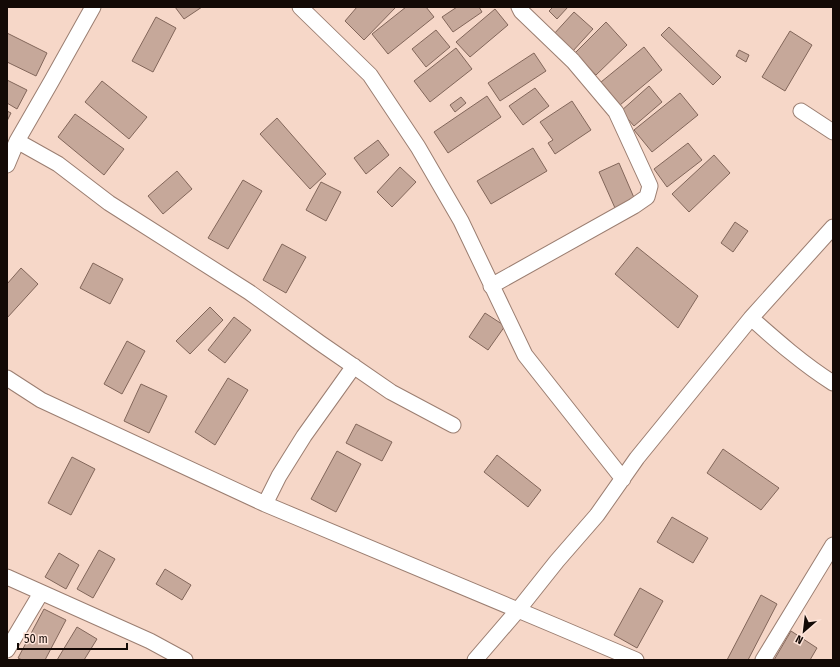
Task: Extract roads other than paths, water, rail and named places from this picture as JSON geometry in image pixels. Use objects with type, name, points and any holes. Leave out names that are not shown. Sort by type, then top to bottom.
[{"type":"street","points":[[7,166],[17,141],[93,7]]},
{"type":"street","points":[[300,7],[370,75],[418,147],[461,221],[525,355],[622,479]]},
{"type":"street","points":[[491,286],[634,206],[646,197],[650,186],[616,112],[573,61],[521,11],[519,7]]},
{"type":"street","points":[[801,111],[833,132]]},
{"type":"street","points":[[17,141],[58,164],[109,203],[249,292],[391,392],[453,425]]},
{"type":"street","points":[[475,660],[597,515],[637,458],[751,318],[833,227]]},
{"type":"street","points":[[751,318],[783,346],[833,383]]},
{"type":"street","points":[[265,504],[279,476],[354,366]]},
{"type":"street","points":[[7,378],[41,400],[265,504],[636,660]]},
{"type":"street","points":[[763,660],[833,545]]},
{"type":"street","points":[[7,577],[150,641],[178,658]]},
{"type":"street","points":[[7,650],[41,593]]}]
